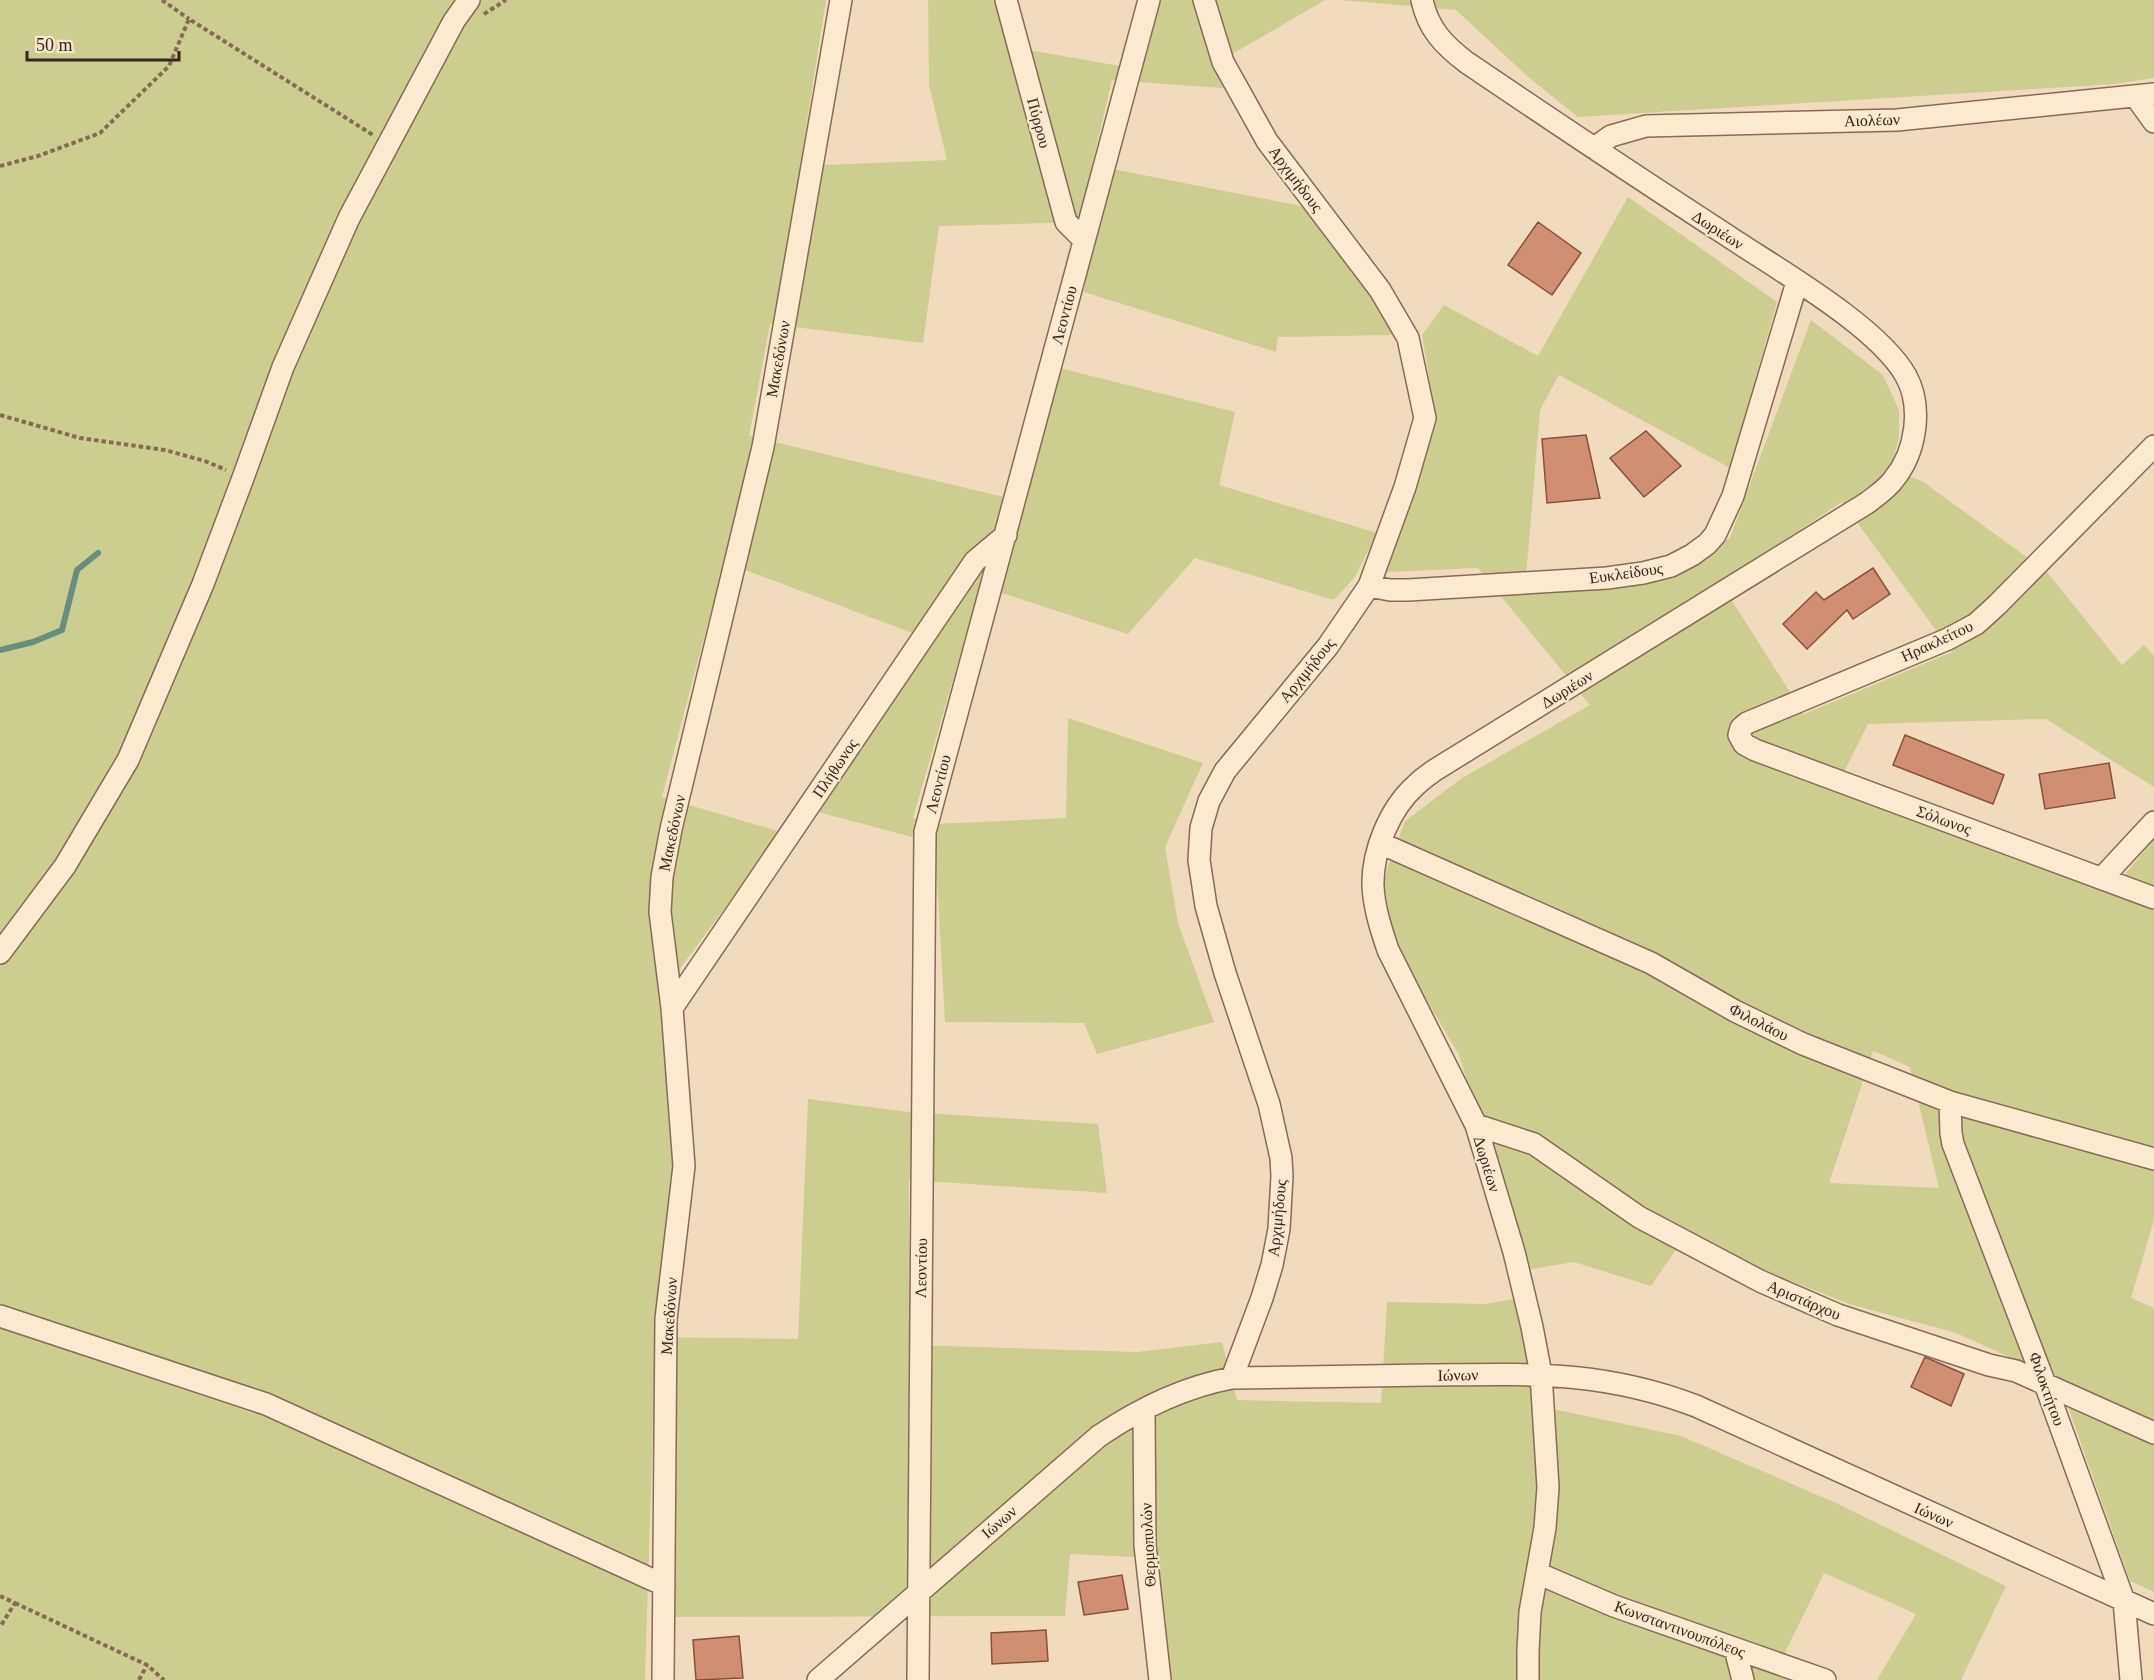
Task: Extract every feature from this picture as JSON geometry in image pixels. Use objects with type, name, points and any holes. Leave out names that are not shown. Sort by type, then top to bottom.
[{"type":"street","points":[[0,953],[65,866],[128,760],[203,584],[283,367],[349,218],[454,21],[469,0]]},
{"type":"street","name":"Μακεδόνων","points":[[663,1680],[666,1319],[684,1166],[672,1008],[660,912],[663,877],[674,818],[763,447],[841,0]]},
{"type":"street","name":"Πύρρου","points":[[1006,0],[1066,222],[1084,240]]},
{"type":"street","name":"Λεοντίου","points":[[918,1680],[917,1594],[926,832],[1149,0]]},
{"type":"street","name":"Αρχιμήδους","points":[[1204,0],[1223,62],[1268,141],[1380,290],[1408,338],[1425,418],[1405,487],[1369,586],[1328,646],[1225,771],[1209,801],[1200,828],[1199,860],[1206,906],[1225,973],[1269,1104],[1281,1158],[1279,1229],[1274,1257],[1262,1298],[1232,1378]]},
{"type":"street","name":"Δωριέων","points":[[1422,0],[1430,26],[1452,51],[1797,282],[1871,337],[1888,352],[1907,378],[1915,407],[1915,424],[1908,456],[1897,476],[1867,503],[1435,770],[1415,785],[1401,802],[1380,843],[1373,885],[1380,928],[1388,950],[1476,1125],[1514,1252],[1541,1374],[1548,1487],[1545,1528],[1528,1630],[1528,1680]]},
{"type":"street","points":[[2145,95],[2154,122]]},
{"type":"street","name":"Αιολέων","points":[[1594,148],[1611,136],[1646,126],[1897,120],[2145,95]]},
{"type":"street","name":"Ευκλείδους","points":[[1369,586],[1390,590],[1408,590],[1607,578],[1660,569],[1682,561],[1698,551],[1715,535],[1733,496],[1797,282]]},
{"type":"street","name":"Ηρακλείτου","points":[[1738,735],[1746,723],[1948,639],[1976,624],[2154,446]]},
{"type":"street","name":"Πλήθωνος","points":[[672,1008],[975,561],[1006,535]]},
{"type":"street","name":"Σόλωνος","points":[[1738,735],[1744,744],[1755,750],[2154,898]]},
{"type":"street","points":[[2102,878],[2154,822]]},
{"type":"street","name":"Φιλολάου","points":[[1380,843],[1651,963],[1735,1011],[1803,1044],[1950,1102],[2154,1159]]},
{"type":"street","name":"Φιλοκτήτου","points":[[1950,1102],[1953,1144],[2045,1384],[2124,1601],[2131,1680]]},
{"type":"street","name":"Αριστάρχου","points":[[1476,1125],[1534,1144],[1639,1217],[1706,1255],[1770,1286],[1839,1315],[1989,1365],[2016,1371],[2154,1433]]},
{"type":"street","points":[[0,1316],[266,1404],[568,1539],[664,1585]]},
{"type":"street","name":"Ιώνων","points":[[818,1680],[1076,1455],[1119,1422],[1195,1387],[1232,1378],[1541,1374],[1617,1382],[1645,1388],[1696,1406],[2154,1614]]},
{"type":"street","name":"Θερμοπυλών","points":[[1144,1410],[1145,1545],[1160,1680]]},
{"type":"street","name":"Κωνσταντινουπόλεος","points":[[1537,1573],[1614,1606],[1825,1680]]},
{"type":"street","points":[[1735,1649],[1743,1680]]},
{"type":"path","points":[[162,0],[388,144]]},
{"type":"path","points":[[0,166],[38,156],[100,133],[169,66],[189,19]]},
{"type":"path","points":[[0,415],[80,438],[165,450],[205,461],[243,478]]},
{"type":"path","points":[[0,1596],[147,1665],[164,1680]]},
{"type":"path","points":[[0,1627],[15,1603]]},
{"type":"path","points":[[140,1680],[147,1665]]},
{"type":"green space","points":[[0,0],[826,0],[800,166],[947,160],[929,85],[928,0],[1000,0],[1012,47],[1137,69],[1157,0],[1325,0],[1219,62],[1233,89],[1112,80],[1092,165],[1301,206],[1357,273],[1395,335],[1278,337],[1276,352],[1084,292],[1092,232],[1053,223],[939,226],[923,343],[770,324],[749,436],[1024,502],[1059,368],[1235,412],[1219,485],[1377,533],[1355,577],[1334,600],[1195,558],[1128,634],[980,586],[913,818],[935,824],[1066,818],[1068,718],[1203,763],[1165,847],[1178,923],[1214,1022],[1097,1054],[1084,1023],[945,1022],[935,843],[814,811],[928,639],[724,562],[662,797],[781,832],[659,997],[674,1157],[655,1337],[798,1339],[808,1099],[909,1112],[1098,1124],[1107,1193],[909,1180],[909,1345],[1137,1352],[1222,1342],[1237,1400],[1381,1403],[1387,1302],[1485,1304],[1526,1297],[1553,1409],[1681,1436],[1836,1503],[2006,1586],[1961,1680],[1877,1680],[1916,1614],[1824,1573],[1776,1671],[1797,1680],[1166,1680],[1156,1558],[1070,1554],[1065,1616],[657,1617],[655,1360],[645,1680],[0,1680]]},
{"type":"green space","points":[[1339,0],[2154,0],[2154,78],[2116,84],[1578,117],[1527,76],[1456,10]]},
{"type":"green space","points":[[1628,197],[1777,302],[1730,468],[1559,375],[1540,410],[1525,590],[1669,574],[1730,538],[1811,320],[1883,375],[1899,410],[1899,438],[1890,470],[1922,481],[2047,572],[2122,665],[2144,645],[2154,656],[2154,787],[2046,719],[1868,724],[1836,788],[2110,893],[2154,839],[2154,1220],[2131,1298],[2154,1308],[2154,1592],[2130,1581],[2058,1379],[1956,1333],[1849,1304],[1748,1264],[1688,1232],[1651,1286],[1574,1262],[1520,1271],[1493,1167],[1459,1055],[1395,947],[1383,880],[1405,821],[1462,778],[1590,705],[1478,568],[1388,572],[1381,566],[1425,450],[1433,400],[1422,335],[1444,305],[1538,356]],"holes":[[[1842,502],[1952,652],[1804,714],[1720,582]],[[1873,1051],[1910,1067],[1939,1188],[1829,1183]]]},
{"type":"building","points":[[1538,222],[1581,253],[1552,295],[1508,265]]},
{"type":"building","points":[[1646,431],[1681,466],[1644,497],[1610,458]]},
{"type":"building","points":[[1586,435],[1600,498],[1547,503],[1542,439]]},
{"type":"building","points":[[1873,568],[1890,594],[1853,619],[1847,610],[1807,649],[1783,624],[1816,592],[1824,600]]},
{"type":"building","points":[[1905,735],[2004,775],[1993,804],[1893,765]]},
{"type":"building","points":[[2109,763],[2115,798],[2045,809],[2039,774]]},
{"type":"building","points":[[1925,1357],[1964,1374],[1951,1406],[1911,1387]]},
{"type":"building","points":[[1122,1575],[1128,1609],[1084,1615],[1078,1582]]},
{"type":"building","points":[[1046,1630],[1048,1661],[992,1664],[991,1633]]},
{"type":"building","points":[[739,1636],[743,1678],[696,1680],[693,1640]]},
{"type":"waterway","points":[[0,650],[33,642],[62,630],[77,570],[98,553]]}]
